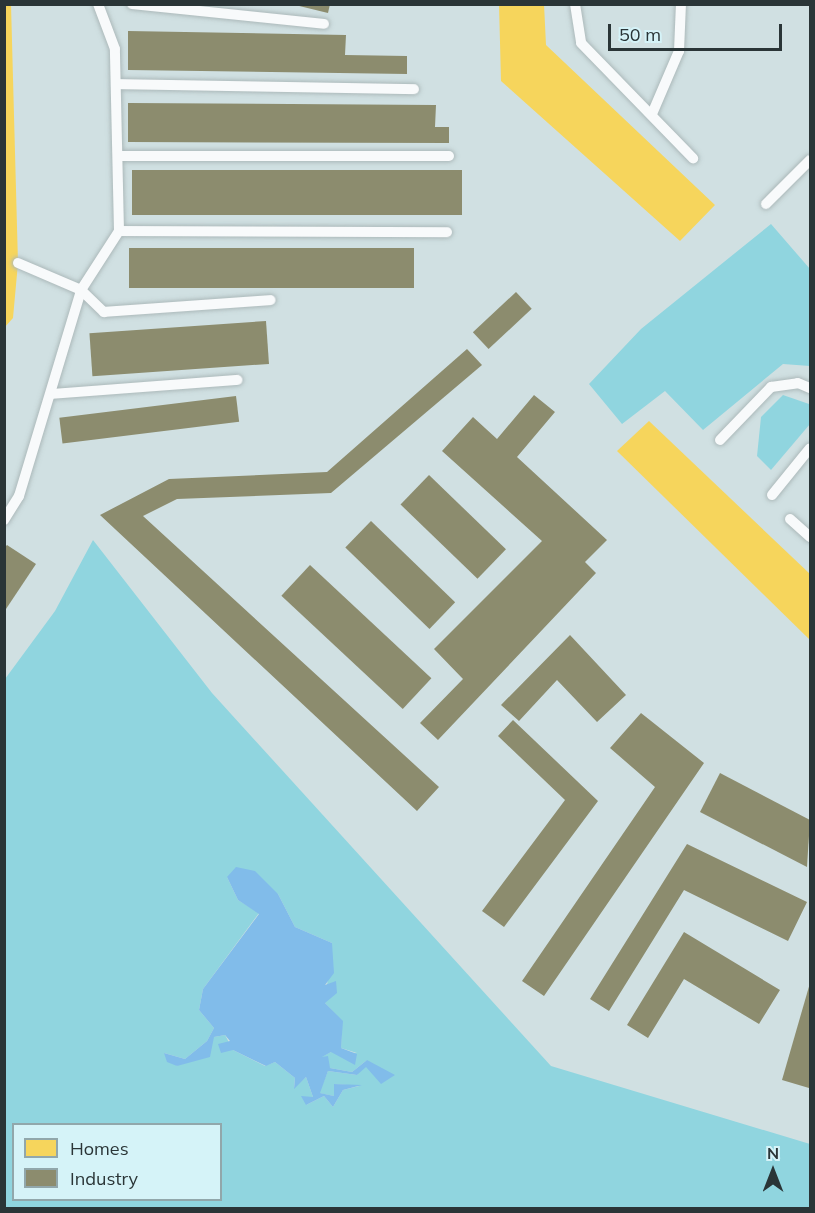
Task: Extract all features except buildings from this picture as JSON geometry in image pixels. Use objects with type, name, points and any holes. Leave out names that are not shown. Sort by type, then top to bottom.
[{"type":"lane","points":[[4,520],[19,496],[81,290],[119,231],[115,49],[98,4]]},
{"type":"lane","points":[[132,4],[324,24]]},
{"type":"lane","points":[[575,4],[581,43],[693,158]]},
{"type":"lane","points":[[652,114],[679,51],[681,4]]},
{"type":"lane","points":[[116,84],[414,89]]},
{"type":"lane","points":[[118,156],[449,156]]},
{"type":"lane","points":[[766,204],[810,160]]},
{"type":"lane","points":[[119,231],[447,232]]},
{"type":"lane","points":[[18,263],[81,290],[104,312],[271,300]]},
{"type":"lane","points":[[51,394],[237,380]]},
{"type":"lane","points":[[720,440],[771,387],[798,383],[810,388]]},
{"type":"lane","points":[[772,495],[810,448]]},
{"type":"lane","points":[[790,519],[810,537]]},
{"type":"shaded area","points":[[771,224],[810,269],[810,366],[783,364],[703,430],[665,391],[622,424],[589,384],[641,329]]},
{"type":"shaded area","points":[[783,395],[809,404],[810,424],[771,470],[757,456],[761,417]]},
{"type":"shaded area","points":[[93,540],[212,693],[551,1066],[810,1144],[810,1208],[5,1208],[5,679],[55,611]],"holes":[[[227,877],[278,894],[295,927],[332,943],[325,1003],[342,1021],[341,1048],[357,1053],[331,1052],[319,1058],[330,1068],[352,1072],[367,1060],[357,1075],[328,1071],[319,1093],[334,1096],[335,1084],[359,1086],[343,1090],[333,1107],[324,1096],[306,1105],[313,1097],[306,1077],[294,1088],[295,1078],[275,1062],[265,1066],[233,1050],[225,1035],[214,1037],[177,1066],[164,1053],[185,1059],[207,1041],[214,1028],[199,1010],[203,989],[259,913],[238,900]]]},
{"type":"shaded area","points":[[236,867],[255,871],[278,894],[295,927],[332,943],[334,973],[325,985],[336,981],[337,993],[325,1003],[343,1021],[341,1048],[357,1054],[355,1065],[331,1052],[322,1057],[328,1056],[330,1068],[352,1072],[367,1060],[395,1075],[381,1084],[366,1067],[357,1075],[328,1071],[320,1093],[334,1096],[334,1084],[362,1085],[343,1090],[333,1107],[324,1096],[306,1105],[301,1096],[313,1097],[306,1077],[294,1089],[295,1078],[275,1062],[266,1066],[233,1050],[221,1053],[218,1044],[230,1041],[225,1035],[214,1037],[210,1057],[177,1066],[167,1062],[164,1053],[185,1059],[207,1041],[214,1028],[199,1010],[203,989],[259,914],[238,900],[227,877]]}]
